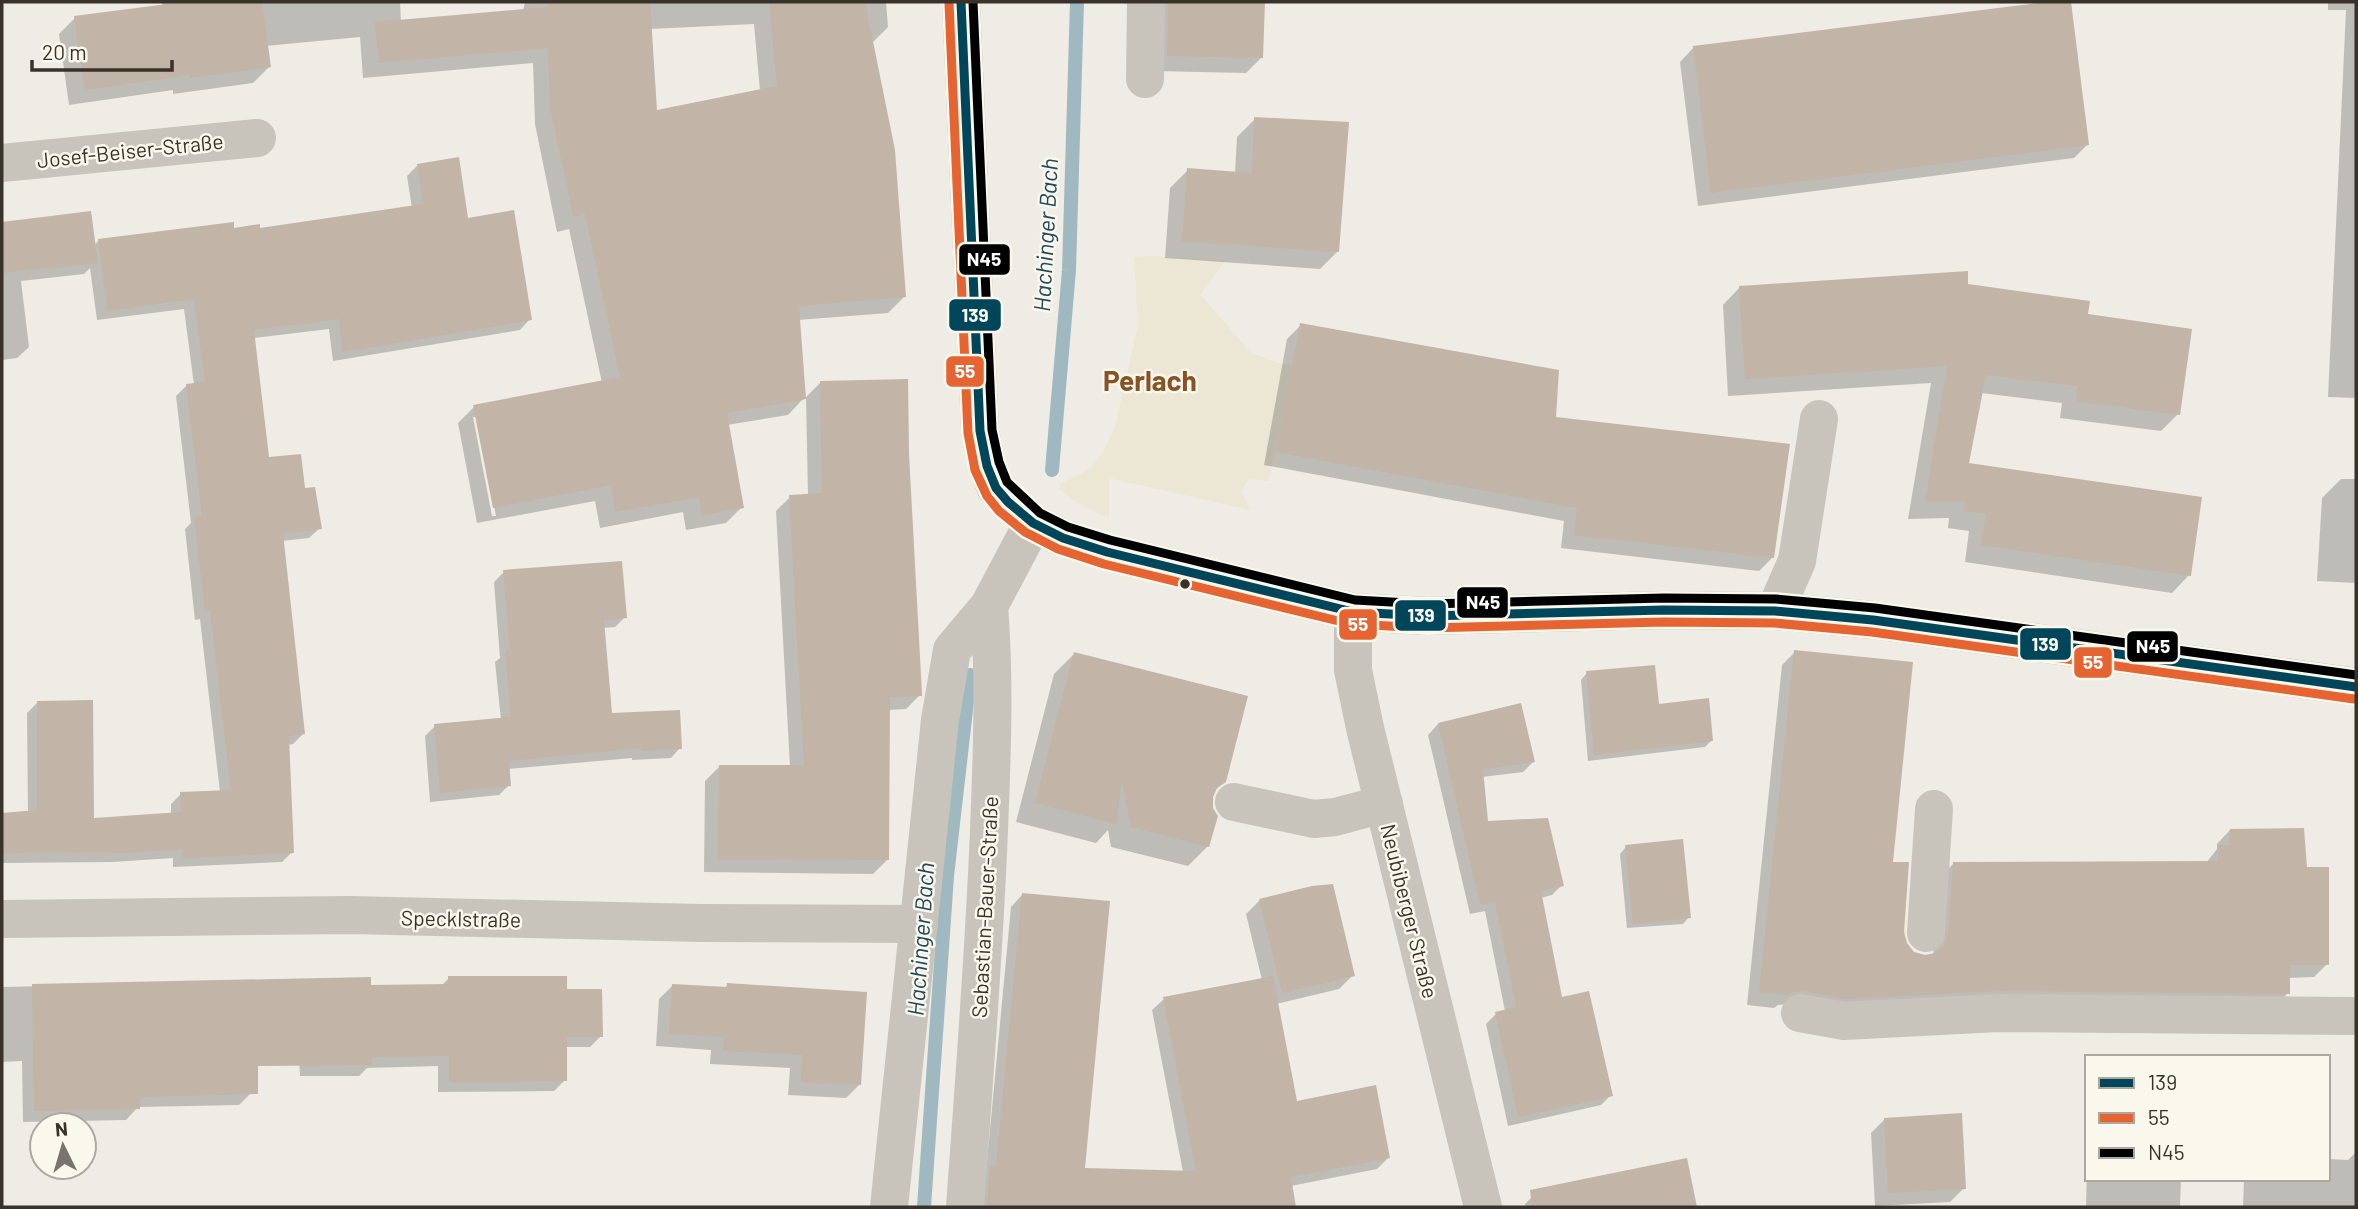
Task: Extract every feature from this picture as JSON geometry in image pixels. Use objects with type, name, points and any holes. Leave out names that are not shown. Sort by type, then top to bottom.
[{"type":"main road","points":[[961,2],[980,431],[987,466],[996,488],[1033,523],[1063,538],[1107,552],[1353,612],[1427,616],[1664,610],[1775,611],[1873,620],[2356,687]]},
{"type":"street","points":[[1145,79],[1146,2]]},
{"type":"street","name":"Josef-Beiser-Straße","points":[[2,163],[257,138]]},
{"type":"street","points":[[1775,611],[1797,561],[1819,419]]},
{"type":"street","points":[[890,1207],[940,720],[952,650],[989,606],[1033,523]]},
{"type":"street","name":"Sebastian-Bauer-Straße","points":[[965,1207],[985,926],[991,777],[994,664],[989,606]]},
{"type":"street","name":"Neubiberger Straße","points":[[1353,612],[1353,670],[1483,1207]]},
{"type":"street","points":[[1234,802],[1314,819],[1335,817],[1384,804]]},
{"type":"street","points":[[1926,933],[1934,809]]},
{"type":"street","name":"Specklstraße","points":[[2,919],[349,915],[701,923],[919,924]]},
{"type":"street","points":[[1800,1013],[1843,1021],[1998,1013],[2356,1016]]},
{"type":"shaded area","points":[[1134,257],[1225,261],[1201,295],[1251,353],[1293,365],[1269,481],[1249,479],[1241,491],[1250,510],[1109,478],[1109,518],[1080,505],[1059,489],[1061,483],[1090,469],[1103,452],[1115,427],[1138,325]]},
{"type":"building","points":[[183,2],[262,2],[271,67],[189,78],[189,75],[85,90],[74,16]]},
{"type":"building","points":[[546,2],[650,2],[657,110],[777,86],[769,2],[865,2],[895,150],[906,297],[799,306],[806,399],[727,413],[744,508],[702,515],[699,497],[615,512],[611,485],[493,508],[473,405],[620,377],[585,214],[573,217],[550,107],[548,48],[379,63],[375,22],[547,7]]},
{"type":"building","points":[[1168,2],[1265,2],[1263,58],[1167,56]]},
{"type":"building","points":[[2045,2],[2071,2],[2089,145],[1711,193],[1693,46]]},
{"type":"building","points":[[1254,117],[1349,122],[1339,252],[1182,241],[1187,168],[1252,173]]},
{"type":"building","points":[[459,157],[468,218],[514,210],[532,320],[343,352],[339,319],[254,330],[269,457],[301,454],[305,488],[315,487],[322,529],[283,533],[305,734],[289,736],[294,853],[183,858],[182,849],[124,853],[2,854],[2,813],[37,810],[37,701],[93,700],[94,818],[181,812],[180,792],[231,790],[210,610],[205,610],[194,517],[202,516],[186,384],[205,382],[194,299],[107,311],[98,239],[234,222],[234,228],[260,224],[260,228],[423,204],[417,164]]},
{"type":"building","points":[[91,211],[98,263],[2,273],[2,222]]},
{"type":"building","points":[[1968,271],[1968,284],[2090,301],[2088,314],[2192,329],[2180,415],[2076,401],[2078,386],[1986,375],[1969,463],[2202,497],[2191,576],[1981,545],[1986,514],[1964,511],[1966,502],[1925,502],[1947,366],[1745,379],[1739,286]]},
{"type":"building","points":[[1300,323],[1559,370],[1556,417],[1790,444],[1774,558],[1574,535],[1577,508],[1276,452]]},
{"type":"building","points":[[908,379],[909,454],[922,696],[890,697],[889,860],[718,859],[719,765],[804,765],[789,495],[822,493],[820,381]]},
{"type":"building","points":[[622,561],[627,618],[604,620],[612,713],[680,710],[682,749],[641,751],[641,748],[509,761],[511,786],[440,793],[434,724],[511,717],[505,651],[510,650],[503,570]]},
{"type":"building","points":[[1794,650],[1913,662],[1893,862],[1909,862],[1904,932],[1907,943],[1914,952],[1925,955],[1935,953],[1944,945],[1948,934],[1953,862],[2218,861],[2218,845],[2229,845],[2230,829],[2304,828],[2307,867],[2329,867],[2329,965],[2290,965],[2290,994],[1998,991],[1845,999],[1804,991],[1788,995],[1759,992]]},
{"type":"building","points":[[1074,652],[1248,696],[1226,782],[1217,788],[1213,797],[1213,808],[1218,816],[1209,847],[1131,827],[1123,785],[1117,824],[1035,803]]},
{"type":"building","points":[[1655,665],[1659,704],[1709,698],[1713,741],[1594,755],[1586,671]]},
{"type":"building","points":[[1521,703],[1535,762],[1483,769],[1488,821],[1548,818],[1564,886],[1541,891],[1562,997],[1589,991],[1613,1096],[1518,1117],[1495,1012],[1516,1007],[1495,902],[1480,905],[1438,723]]},
{"type":"building","points":[[1683,839],[1691,918],[1633,924],[1625,845]]},
{"type":"building","points":[[1333,884],[1355,976],[1282,993],[1259,899],[1312,886]]},
{"type":"building","points":[[1022,893],[1110,901],[1085,1168],[1196,1171],[1163,997],[1273,976],[1297,1101],[1376,1085],[1390,1158],[1291,1177],[1296,1207],[987,1207],[990,1166],[996,1166]]},
{"type":"building","points":[[448,976],[567,976],[567,989],[602,989],[603,1037],[567,1037],[567,1081],[449,1082],[449,1056],[372,1057],[372,1065],[258,1066],[258,1094],[139,1097],[140,1109],[34,1111],[32,984],[371,977],[371,985],[448,984]]},
{"type":"building","points":[[727,983],[867,992],[861,1085],[801,1082],[802,1055],[723,1051],[724,1037],[669,1033],[672,984],[727,987]]},
{"type":"building","points":[[1962,1113],[1966,1189],[1888,1193],[1884,1118]]},
{"type":"building","points":[[1687,1158],[1697,1207],[1532,1207],[1530,1190]]},
{"type":"waterway","name":"Hachinger Bach","points":[[1052,470],[1069,270],[1077,2]]},
{"type":"waterway","name":"Hachinger Bach","points":[[924,1207],[947,876],[970,675]]},
{"type":"transit line","name":"139","points":[[961,2],[980,431],[987,466],[996,488],[1033,523],[1063,538],[1107,552],[1353,612],[1427,616],[1664,610],[1775,611],[1873,620],[2356,687]]},
{"type":"transit line","name":"N45","points":[[973,2],[992,430],[999,462],[1007,482],[1040,513],[1068,527],[1110,540],[1355,600],[1427,604],[1664,598],[1776,599],[1875,608],[2356,675]]},
{"type":"transit line","name":"55","points":[[949,3],[968,433],[975,470],[987,496],[999,511],[1025,532],[1058,549],[1104,564],[1351,624],[1427,628],[1664,622],[1774,623],[1872,632],[2354,699]]},
{"type":"district","name":"Perlach","points":[[1150,380]]}]
